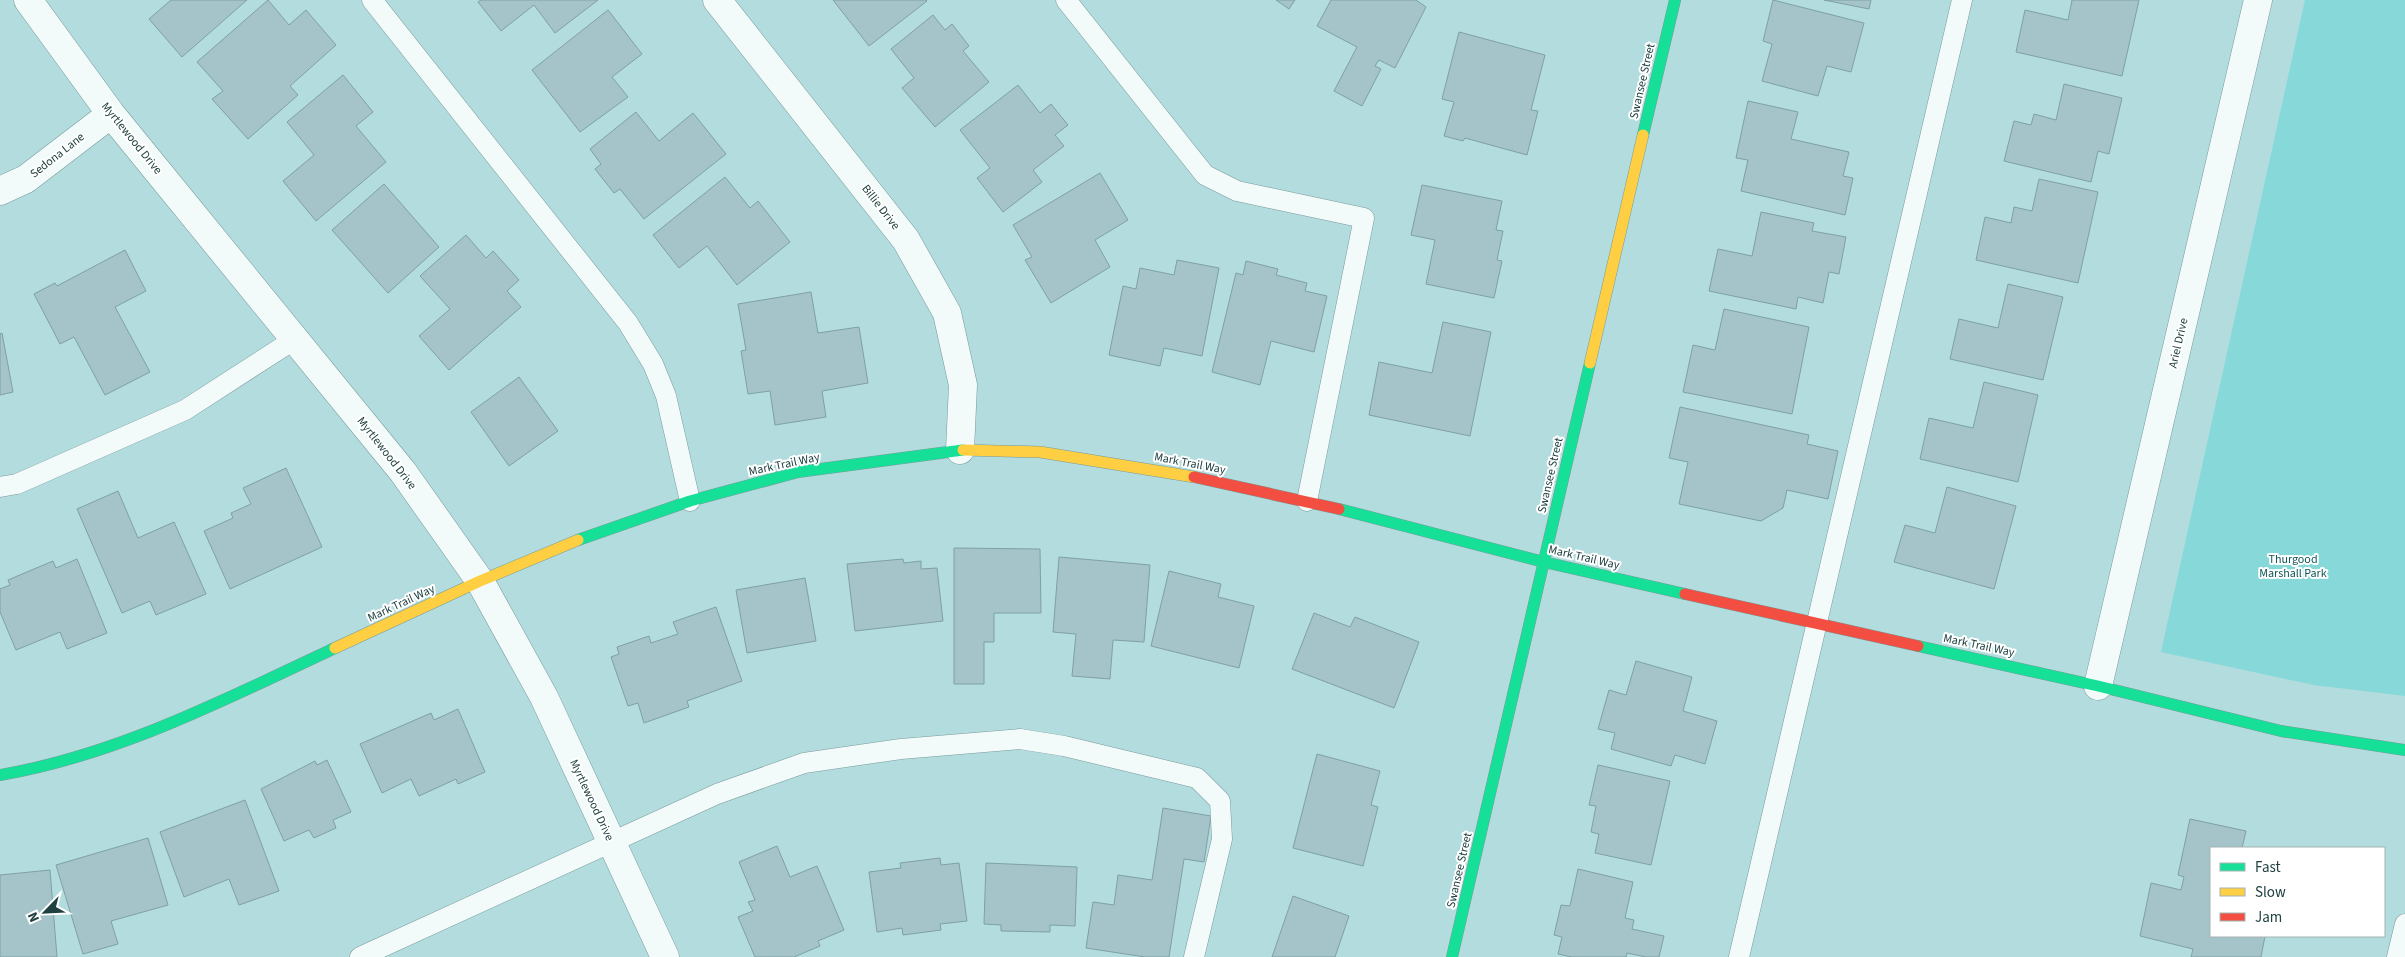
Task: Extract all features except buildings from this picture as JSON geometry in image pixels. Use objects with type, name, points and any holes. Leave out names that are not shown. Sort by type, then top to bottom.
[{"type":"street","name":"Myrtlewood Drive","points":[[28,0],[111,114],[403,472],[480,581],[544,697],[665,957]]},
{"type":"street","name":"Billie Drive","points":[[717,0],[906,240],[947,313],[963,385],[960,450]]},
{"type":"street","name":"Swansee Street","points":[[1452,957],[1675,0]]},
{"type":"street","name":"Ariel Drive","points":[[2098,686],[2258,0]]},
{"type":"street","name":"Sedona Lane","points":[[0,191],[26,179],[111,114]]},
{"type":"street","name":"Mark Trail Way","points":[[0,775],[24,771],[82,755],[182,719],[480,581],[557,548],[690,501],[798,472],[960,450],[1040,452],[1181,474],[1306,502],[1544,562],[2098,686],[2281,731],[2405,750]]},
{"type":"lane","points":[[372,0],[628,323],[653,364],[666,396],[690,501]]},
{"type":"lane","points":[[1066,0],[1205,175],[1237,191],[1364,218],[1306,502]]},
{"type":"lane","points":[[1739,957],[1962,0]]},
{"type":"lane","points":[[0,487],[17,484],[184,410],[295,338]]},
{"type":"lane","points":[[360,957],[717,794],[804,763],[901,750],[1020,739],[1064,746],[1197,778],[1220,801],[1222,839],[1194,957]]},
{"type":"lane","points":[[2397,957],[2405,924]]},
{"type":"green space","name":"Thurgood Marshall Park","points":[[2305,0],[2405,0],[2405,696],[2314,685],[2161,652]]},
{"type":"traffic: fast","points":[[1643,135],[1675,0]]},
{"type":"traffic: fast","points":[[1452,957],[1590,363]]},
{"type":"traffic: fast","points":[[578,540],[690,501],[798,472],[963,450]]},
{"type":"traffic: fast","points":[[1339,509],[1544,562],[1685,594]]},
{"type":"traffic: fast","points":[[1918,646],[2098,686],[2281,731],[2405,750]]},
{"type":"traffic: fast","points":[[0,775],[44,766],[130,739],[213,705],[335,648]]},
{"type":"traffic: slow","points":[[1590,363],[1643,135]]},
{"type":"traffic: slow","points":[[963,450],[1040,452],[1194,477]]},
{"type":"traffic: slow","points":[[335,648],[480,581],[578,540]]},
{"type":"traffic: jam","points":[[1194,477],[1339,509]]},
{"type":"traffic: jam","points":[[1685,594],[1918,646]]}]
